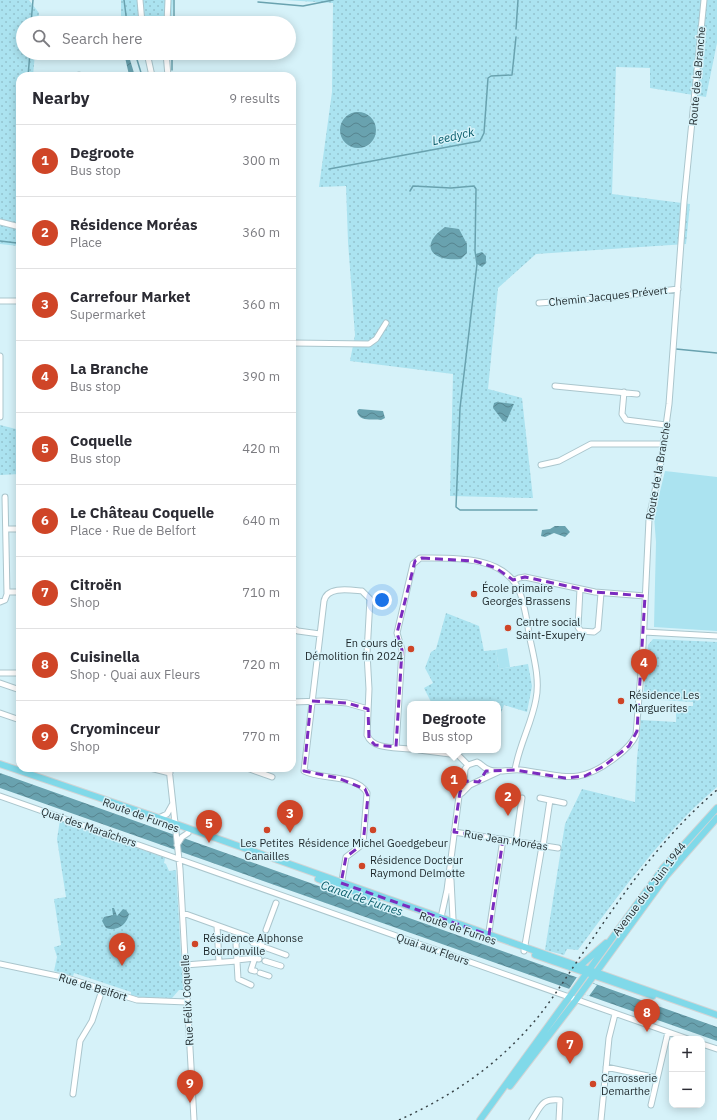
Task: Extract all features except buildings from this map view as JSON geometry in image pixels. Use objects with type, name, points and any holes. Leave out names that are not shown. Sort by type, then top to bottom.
[{"type":"main road","name":"Route de Furnes","points":[[0,764],[16,770]]},
{"type":"main road","name":"Route de Furnes","points":[[23,772],[159,818],[175,829],[489,937],[580,966],[592,973],[717,1015]]},
{"type":"main road","name":"Route de Furnes","points":[[86,794],[113,806],[175,829],[341,885]]},
{"type":"main road","name":"Avenue du 6 Juin 1944","points":[[592,973],[613,936],[669,860],[717,808]]},
{"type":"main road","name":"Avenue du 6 Juin 1944","points":[[592,973],[675,864],[717,818]]},
{"type":"main road","points":[[580,966],[613,936]]},
{"type":"main road","name":"Route de Furnes","points":[[525,949],[717,1018]]},
{"type":"main road","points":[[480,1120],[592,973]]},
{"type":"main road","points":[[484,1120],[574,997]]},
{"type":"street","points":[[140,0],[141,16]]},
{"type":"street","points":[[167,16],[168,0]]},
{"type":"street","name":"Route de la Branche","points":[[513,770],[563,777],[580,777],[602,767],[626,749],[637,733],[644,632],[649,514],[664,444],[678,289],[685,173],[690,151],[704,0]]},
{"type":"street","points":[[149,60],[151,72]]},
{"type":"street","points":[[167,60],[168,72]]},
{"type":"street","points":[[0,222],[16,226]]},
{"type":"street","name":"Chemin Jacques Prévert","points":[[539,303],[606,298],[678,289]]},
{"type":"street","points":[[0,301],[16,301]]},
{"type":"street","points":[[296,343],[369,344],[376,339],[386,323]]},
{"type":"street","points":[[0,356],[0,417]]},
{"type":"street","points":[[555,386],[637,394]]},
{"type":"street","points":[[624,392],[622,414],[624,419],[666,424]]},
{"type":"street","points":[[541,465],[559,461],[591,444],[664,444]]},
{"type":"street","points":[[0,602],[6,599],[8,592],[5,497]]},
{"type":"street","points":[[6,529],[16,529]]},
{"type":"street","points":[[396,747],[400,694],[399,679],[402,650],[396,633],[412,567],[415,560],[420,558],[472,560],[493,566],[513,581],[519,591],[524,609],[535,667],[537,689],[535,704],[513,770]]},
{"type":"street","points":[[513,581],[525,577],[601,593],[645,596]]},
{"type":"street","points":[[580,589],[578,627],[582,631],[594,632],[598,629],[601,593]]},
{"type":"street","points":[[341,885],[346,857],[363,844],[367,795],[365,789],[360,785],[338,778],[312,774],[304,771],[324,598],[328,593],[335,591],[360,591],[368,595],[371,603],[368,643],[368,709],[366,731],[368,739],[375,745],[407,749]]},
{"type":"street","points":[[8,592],[16,592]]},
{"type":"street","points":[[296,630],[320,634]]},
{"type":"street","points":[[644,632],[717,636]]},
{"type":"street","points":[[0,673],[16,672]]},
{"type":"street","points":[[0,683],[16,689]]},
{"type":"street","points":[[296,702],[368,702]]},
{"type":"street","points":[[347,703],[368,709]]},
{"type":"street","points":[[0,713],[16,719]]},
{"type":"street","points":[[442,753],[458,755],[468,765]]},
{"type":"street","points":[[441,920],[447,890],[458,801],[464,783],[465,769],[468,765],[477,762],[491,771],[513,770]]},
{"type":"street","points":[[482,780],[485,773],[483,767]]},
{"type":"street","points":[[458,801],[466,788],[494,774],[513,770]]},
{"type":"street","name":"Rue Félix Coquelle","points":[[170,772],[183,913],[194,1120]]},
{"type":"street","points":[[258,772],[272,777]]},
{"type":"street","points":[[465,775],[468,781],[475,783]]},
{"type":"street","name":"Quai des Maraîchers","points":[[0,796],[179,857]]},
{"type":"street","points":[[516,841],[522,798]]},
{"type":"street","points":[[540,798],[564,803]]},
{"type":"street","points":[[525,949],[550,800]]},
{"type":"street","points":[[159,818],[168,813],[173,802]]},
{"type":"street","name":"Rue Jean Moréas","points":[[454,832],[558,848]]},
{"type":"street","points":[[177,846],[182,837],[188,833]]},
{"type":"street","points":[[489,937],[503,839]]},
{"type":"street","name":"Quai aux Fleurs","points":[[179,857],[574,997],[615,1014],[679,1036]]},
{"type":"street","points":[[450,860],[452,924]]},
{"type":"street","points":[[266,930],[276,903]]},
{"type":"street","points":[[183,913],[248,936],[252,942],[286,955]]},
{"type":"street","points":[[217,926],[219,962]]},
{"type":"street","points":[[238,933],[236,944],[239,980],[251,985]]},
{"type":"street","points":[[253,970],[260,959],[260,945],[264,937]]},
{"type":"street","points":[[186,965],[260,959],[281,966]]},
{"type":"street","name":"Rue de Belfort","points":[[0,964],[65,977],[102,990],[142,1001],[187,1002]]},
{"type":"street","points":[[260,973],[269,976]]},
{"type":"street","points":[[73,1094],[80,1041],[92,1021],[102,990]]},
{"type":"street","points":[[601,1120],[609,1035],[615,1014]]},
{"type":"street","points":[[651,1104],[668,1032]]},
{"type":"street","points":[[705,1045],[717,1049]]},
{"type":"street","points":[[606,1067],[657,1078]]},
{"type":"street","points":[[532,1120],[545,1101],[560,1100],[559,1120]]},
{"type":"highlighted area","points":[[422,558],[475,561],[496,568],[513,580],[525,577],[595,592],[645,596],[637,731],[629,746],[604,766],[585,776],[565,778],[515,770],[486,771],[479,782],[466,781],[460,792],[454,832],[503,839],[489,935],[341,883],[346,857],[363,844],[368,796],[365,789],[338,778],[304,771],[311,701],[347,703],[368,709],[369,739],[375,745],[396,747],[402,650],[397,633],[415,561]]},
{"type":"shaded area","points":[[0,0],[29,0],[39,13],[39,16],[16,16],[16,60],[34,60],[33,72],[16,72],[16,246],[0,244]]},
{"type":"shaded area","points":[[121,0],[173,0],[172,16],[121,16]]},
{"type":"shaded area","points":[[284,0],[717,0],[717,43],[706,97],[650,88],[650,68],[616,67],[612,194],[690,204],[686,244],[536,254],[498,288],[488,389],[522,398],[533,498],[450,496],[453,374],[350,361],[355,335],[348,242],[346,186],[319,187],[332,92],[333,3]]},
{"type":"shaded area","points":[[0,425],[16,429],[16,474],[0,475]]},
{"type":"shaded area","points":[[665,471],[717,477],[717,631],[654,627],[656,542],[654,516]]},
{"type":"shaded area","points":[[446,613],[479,626],[484,651],[496,650],[499,669],[528,664],[532,686],[527,712],[504,705],[501,713],[501,701],[430,701],[424,688],[433,683],[425,668],[431,652],[436,649]]},
{"type":"shaded area","points":[[653,639],[717,642],[717,787],[678,824],[660,844],[626,885],[578,950],[567,949],[564,955],[545,950],[565,824],[582,789],[635,802],[637,758],[641,720],[676,722],[676,706],[693,706],[693,702],[643,699],[648,645]]},
{"type":"shaded area","points":[[507,648],[510,667],[499,669],[496,650]]},
{"type":"shaded area","points":[[60,820],[165,858],[164,863],[169,871],[176,870],[183,990],[179,990],[172,998],[140,997],[131,995],[131,992],[74,973],[73,976],[54,971],[57,957],[54,947],[61,945],[54,899],[66,897],[57,839]]},
{"type":"water","points":[[126,60],[130,60],[134,72],[128,72]]},
{"type":"water","points":[[358,112],[368,115],[373,120],[376,130],[373,140],[368,145],[358,148],[348,145],[343,140],[340,130],[343,120],[348,115]]},
{"type":"water","points":[[445,227],[459,229],[467,244],[467,253],[461,259],[442,258],[432,251],[432,240]]},
{"type":"water","points":[[482,252],[486,256],[486,263],[482,267],[477,264],[476,254]]},
{"type":"water","points":[[494,403],[514,404],[506,422],[503,421],[493,408]]},
{"type":"water","points":[[359,409],[383,411],[385,418],[381,420],[363,419],[358,415],[357,411]]},
{"type":"water","points":[[555,526],[565,526],[570,532],[565,537],[554,533],[545,537],[541,536],[542,530],[550,529]]},
{"type":"water","points":[[0,773],[717,1027],[717,1041],[705,1036],[0,788]]},
{"type":"water","points":[[112,908],[114,908],[117,916],[123,909],[129,914],[126,921],[120,927],[110,929],[106,928],[102,921],[104,917],[113,915]]},
{"type":"pier","points":[[577,977],[597,985],[589,996],[569,989]]},
{"type":"waterway","points":[[32,16],[33,0]]},
{"type":"waterway","points":[[124,0],[126,16]]},
{"type":"waterway","points":[[174,0],[174,16]]},
{"type":"waterway","points":[[258,2],[303,6],[333,0]]},
{"type":"waterway","name":"Leedyck","points":[[516,29],[518,0]]},
{"type":"waterway","name":"Leedyck","points":[[329,169],[480,141],[484,133],[488,78],[491,76],[512,75],[516,37]]},
{"type":"waterway","points":[[28,72],[29,60]]},
{"type":"waterway","points":[[137,60],[141,72]]},
{"type":"waterway","points":[[172,60],[172,70]]},
{"type":"waterway","points":[[410,191],[413,186],[451,188],[474,186],[476,189],[475,251],[477,264],[460,408],[456,507],[460,510],[537,510]]},
{"type":"waterway","points":[[0,241],[16,243]]},
{"type":"waterway","points":[[676,349],[717,353]]},
{"type":"railway","points":[[399,1120],[433,1103],[466,1083],[511,1047],[549,1003],[614,907],[645,866],[679,826],[717,790]]},
{"type":"place","name":"École primaire Georges Brassens","points":[[474,594]]},
{"type":"place","name":"Centre social Saint-Exupery","points":[[508,628]]},
{"type":"place","name":"En cours de Démolition fin 2024","points":[[411,649]]},
{"type":"place","name":"La Branche","points":[[644,682]]},
{"type":"place","name":"Résidence Les Marguerites","points":[[621,701]]},
{"type":"place","name":"Degroote","points":[[454,799]]},
{"type":"place","name":"Résidence Moréas","points":[[508,816]]},
{"type":"place","name":"Les Petites Canailles","points":[[267,830]]},
{"type":"place","name":"Résidence Michel Goedgebeur","points":[[373,830]]},
{"type":"place","name":"Carrefour Market","points":[[290,833]]},
{"type":"place","name":"Coquelle","points":[[209,843]]},
{"type":"place","name":"Résidence Docteur Raymond Delmotte","points":[[362,866]]},
{"type":"place","name":"Résidence Alphonse Bournonville","points":[[195,944]]},
{"type":"place","name":"Le Château Coquelle","points":[[122,966]]},
{"type":"place","name":"Cuisinella","points":[[647,1032]]},
{"type":"place","name":"Citroën","points":[[570,1064]]},
{"type":"place","name":"Carrosserie Demarthe","points":[[593,1084]]},
{"type":"place","name":"Cryominceur","points":[[190,1103]]},
{"type":"water label","name":"Canal de Furnes","points":[[362,898]]}]
